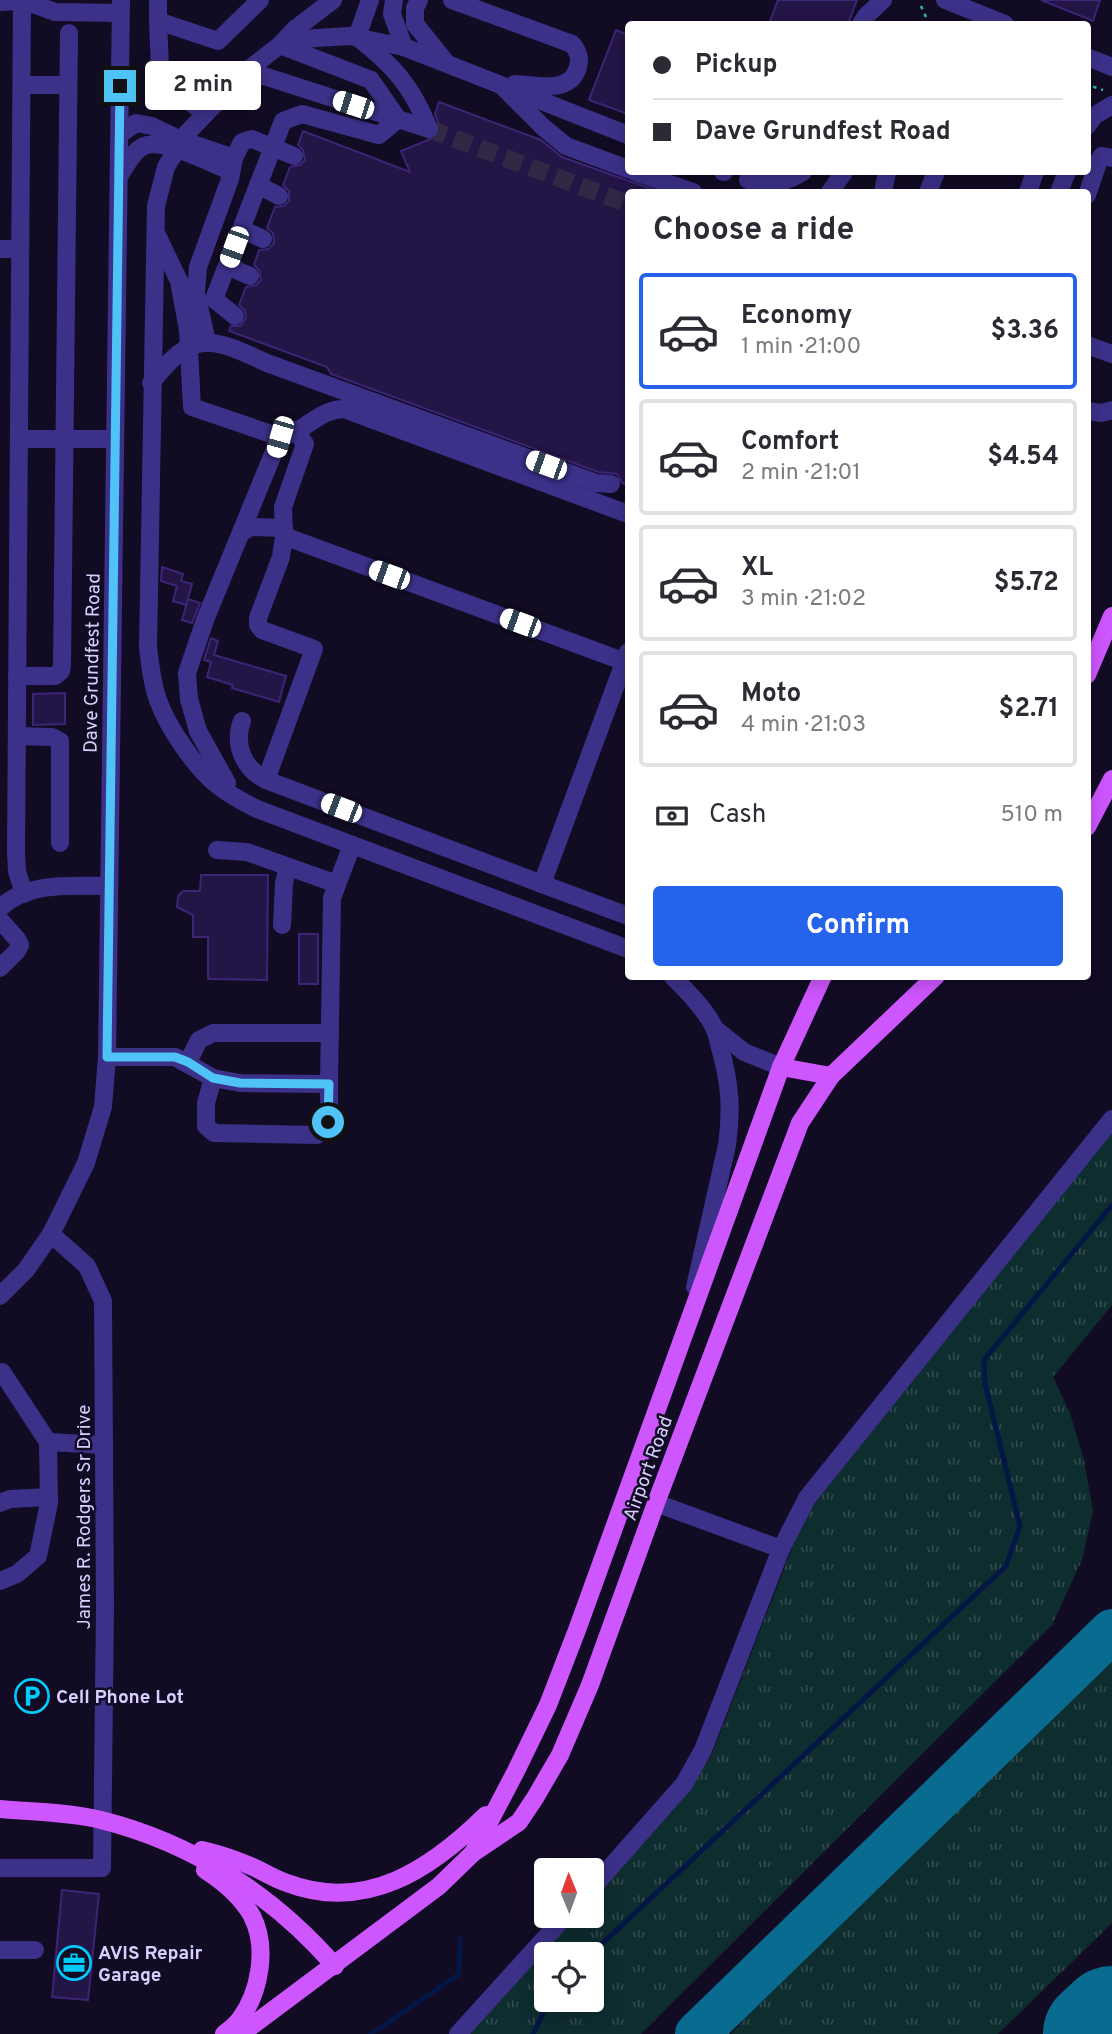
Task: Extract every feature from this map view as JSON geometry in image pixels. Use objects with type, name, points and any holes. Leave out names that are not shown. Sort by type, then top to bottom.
[{"type":"main road","points":[[1091,666],[1112,616]]},
{"type":"main road","points":[[1091,819],[1112,779]]},
{"type":"main road","name":"Airport Road","points":[[472,1853],[548,1705],[781,1067],[821,980]]},
{"type":"main road","name":"Airport Road","points":[[241,2034],[439,1886],[472,1853],[519,1822],[560,1755],[590,1685],[800,1123],[831,1076],[932,980]]},
{"type":"main road","points":[[781,1067],[831,1076]]},
{"type":"main road","points":[[0,1809],[100,1819],[250,1866],[298,1886],[331,1892],[354,1892],[387,1885],[418,1871],[465,1836],[498,1803]]},
{"type":"main road","points":[[156,1838],[233,1875],[288,1917],[335,1966]]},
{"type":"main road","points":[[156,1838],[216,1877],[243,1903],[253,1917],[260,1948],[257,1983],[240,2020],[224,2034]]},
{"type":"street","points":[[158,0],[160,68],[178,73],[209,109]]},
{"type":"street","points":[[158,21],[218,41],[260,0]]},
{"type":"street","points":[[333,0],[295,29],[209,109],[178,144],[159,186],[155,231],[151,383],[148,647],[158,701],[198,765],[218,786],[239,800],[625,948]]},
{"type":"street","points":[[357,37],[370,0]]},
{"type":"street","points":[[394,0],[392,14],[404,47]]},
{"type":"street","points":[[419,0],[415,8],[415,24],[447,62]]},
{"type":"street","points":[[452,0],[572,44],[577,50],[579,59],[575,75],[560,86],[498,82]]},
{"type":"street","points":[[866,21],[883,0]]},
{"type":"street","points":[[945,0],[998,21]]},
{"type":"street","points":[[24,894],[16,859],[22,85],[27,1]]},
{"type":"street","points":[[0,2],[27,1],[55,12],[120,7]]},
{"type":"street","name":"Dave Grundfest Road","points":[[0,1297],[26,1270],[51,1234],[86,1163],[103,1107],[107,1057],[120,7]]},
{"type":"street","points":[[17,676],[55,676],[62,668],[69,33]]},
{"type":"street","points":[[280,45],[301,39],[357,37],[404,47],[625,134]]},
{"type":"street","points":[[240,78],[264,76],[429,129],[418,101],[404,80],[357,37]]},
{"type":"street","points":[[280,45],[371,80],[398,119]]},
{"type":"street","points":[[1091,59],[1112,67]]},
{"type":"street","points":[[498,82],[566,146],[625,168]]},
{"type":"street","points":[[22,85],[68,85]]},
{"type":"street","points":[[1091,120],[1102,103]]},
{"type":"street","points":[[235,316],[214,299],[283,121],[302,114],[379,135],[398,119]]},
{"type":"street","points":[[120,134],[136,123],[152,125],[178,144],[232,164]]},
{"type":"street","points":[[207,342],[196,293],[198,267],[232,164],[242,142],[252,139],[294,156]]},
{"type":"street","points":[[118,178],[141,147],[150,144],[178,144]]},
{"type":"street","points":[[1089,189],[1099,160],[1102,156],[1112,158]]},
{"type":"street","points":[[644,175],[684,189]]},
{"type":"street","points":[[748,180],[766,184],[781,182],[796,175]]},
{"type":"street","points":[[258,185],[279,196]]},
{"type":"street","points":[[241,229],[263,239]]},
{"type":"street","points":[[155,231],[179,281],[189,347],[192,407],[288,433],[306,444],[283,507],[281,557],[258,618],[258,625],[262,630],[314,649],[266,780]]},
{"type":"street","points":[[0,249],[20,249]]},
{"type":"street","points":[[227,266],[250,276]]},
{"type":"street","points":[[151,383],[171,359],[189,347],[207,342],[237,349],[267,363],[596,483],[611,485]]},
{"type":"street","points":[[1091,346],[1112,354]]},
{"type":"street","points":[[239,800],[219,773],[198,731],[187,685],[187,673],[197,641],[242,532],[288,433],[323,412],[344,409],[625,512]]},
{"type":"street","points":[[1091,412],[1102,413],[1112,410]]},
{"type":"street","points":[[19,439],[115,439]]},
{"type":"street","points":[[242,532],[250,527],[284,532],[625,658]]},
{"type":"street","points":[[542,884],[625,664]]},
{"type":"street","points":[[242,721],[238,736],[243,758],[257,775],[266,780],[625,915]]},
{"type":"street","points":[[17,736],[52,737],[60,741],[60,843]]},
{"type":"street","points":[[213,1078],[206,1103],[206,1126],[214,1133],[317,1135],[328,1122],[332,898],[352,845]]},
{"type":"street","points":[[217,850],[247,852],[337,884]]},
{"type":"street","points":[[282,925],[284,883],[288,867]]},
{"type":"street","points":[[0,908],[8,900],[45,886],[109,886]]},
{"type":"street","points":[[0,920],[20,945],[0,968]]},
{"type":"street","points":[[676,980],[714,1028],[728,1076],[730,1122],[683,1341]]},
{"type":"street","points":[[714,1028],[744,1052],[781,1067]]},
{"type":"street","points":[[188,1062],[199,1040],[213,1033],[330,1033]]},
{"type":"street","points":[[107,1057],[175,1057],[213,1078],[240,1083],[329,1084]]},
{"type":"street","points":[[604,1874],[684,1784],[703,1750],[781,1549],[807,1498],[1112,1119]]},
{"type":"street","name":"James R. Rodgers Sr Drive","points":[[0,1868],[102,1868],[103,1301],[87,1266],[51,1234]]},
{"type":"street","points":[[0,1581],[17,1574],[38,1556],[48,1497],[48,1442],[1,1371]]},
{"type":"street","points":[[48,1442],[104,1445]]},
{"type":"street","points":[[0,1503],[10,1499],[48,1497]]},
{"type":"street","points":[[656,1503],[781,1549]]},
{"type":"street","points":[[458,2034],[554,1928]]},
{"type":"street","points":[[0,1950],[35,1950]]},
{"type":"path","points":[[921,6],[928,21]]},
{"type":"green space","points":[[1112,1131],[1112,1305],[1053,1377],[1070,1413],[1084,1460],[1093,1511],[1082,1560],[1052,1625],[641,2034],[469,2034],[534,1962],[534,2012],[604,2012],[604,1942],[552,1942],[565,1928],[604,1928],[604,1886],[683,1799],[712,1754],[803,1520],[837,1470]]},
{"type":"green space","points":[[1112,1653],[1112,1923],[998,2034],[731,2034],[817,1939],[1101,1659]]},
{"type":"building","points":[[778,0],[857,0],[849,21],[770,21]]},
{"type":"building","points":[[1041,0],[1100,0],[1093,21]]},
{"type":"building","points":[[616,30],[625,34],[625,113],[589,100]]},
{"type":"building","points":[[439,102],[541,140],[562,157],[652,189],[625,189],[625,484],[617,474],[598,472],[331,374],[327,367],[229,331],[231,326],[240,326],[246,318],[245,311],[239,305],[246,287],[256,285],[261,280],[259,270],[254,265],[259,250],[269,249],[274,243],[273,233],[267,228],[275,207],[284,206],[289,201],[289,191],[283,185],[290,167],[300,165],[305,160],[303,150],[298,145],[303,131],[410,172],[401,151],[438,136],[440,127],[435,114]]},
{"type":"building","points":[[162,567],[183,574],[181,581],[192,584],[186,605],[173,601],[177,586],[161,581]]},
{"type":"building","points":[[188,599],[200,603],[192,623],[182,620]]},
{"type":"building","points":[[211,638],[218,641],[214,655],[286,676],[279,702],[232,688],[233,685],[207,677],[211,662],[204,660]]},
{"type":"building","points":[[65,693],[65,724],[33,725],[33,694]]},
{"type":"building","points":[[201,875],[268,875],[267,980],[208,979],[208,937],[193,937],[193,915],[177,907],[178,896],[183,891],[200,891]]},
{"type":"building","points":[[299,934],[318,934],[318,984],[299,984]]},
{"type":"building","name":"AVIS Repair Garage","points":[[62,1890],[99,1894],[88,2000],[52,1997]]},
{"type":"waterway","points":[[604,1942],[1006,1566],[1020,1526],[985,1383],[984,1360],[1112,1205]]},
{"type":"waterway","points":[[371,2034],[459,1974],[460,1939]]},
{"type":"waterway","points":[[533,2034],[544,2012]]},
{"type":"taxiway","points":[[697,2034],[1112,1631]]},
{"type":"runway","points":[[1098,2034],[1112,2021]]},
{"type":"tunnel","points":[[429,129],[625,203]]},
{"type":"place","name":"Cell Phone Lot","points":[[32,1696]]},
{"type":"place","name":"AVIS Repair Garage","points":[[74,1963]]},
{"type":"route","points":[[120,86],[107,1057],[175,1057],[213,1078],[226,1082],[329,1084],[328,1122]]}]
